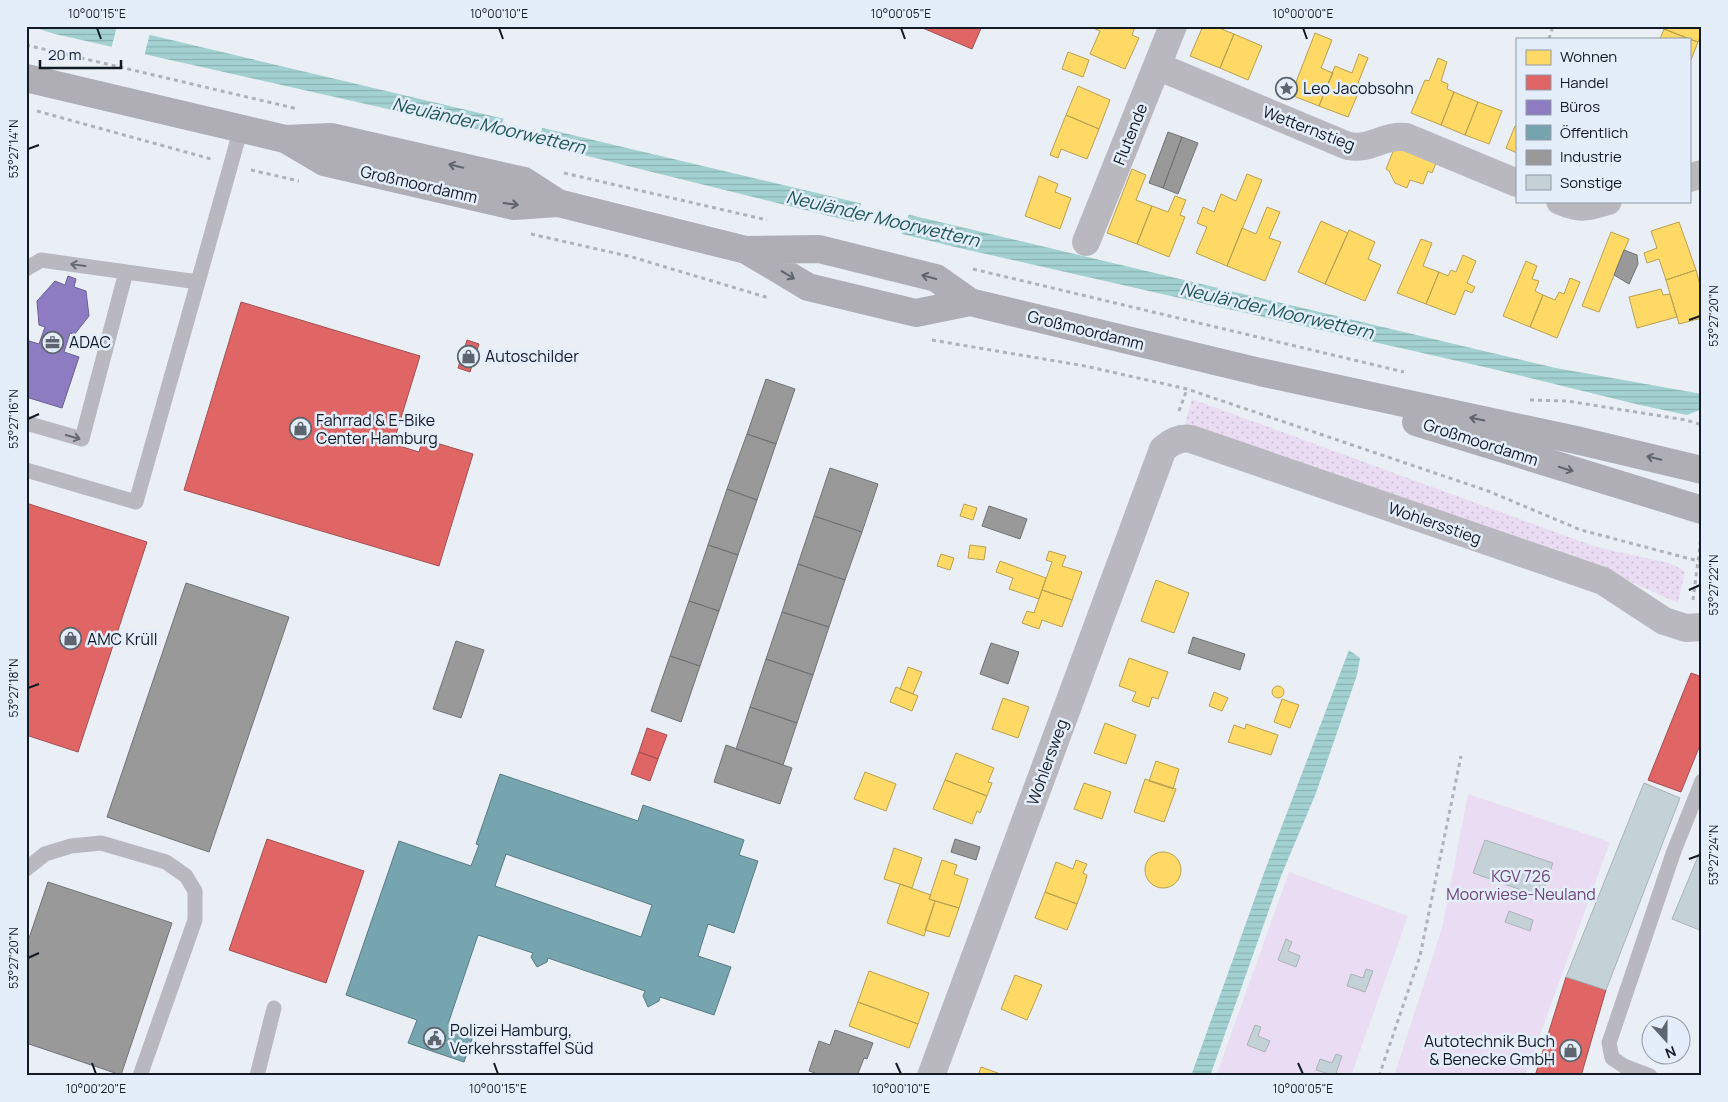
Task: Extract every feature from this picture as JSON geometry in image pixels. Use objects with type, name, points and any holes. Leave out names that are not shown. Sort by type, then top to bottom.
[{"type":"main road","name":"Großmoordamm","points":[[26,78],[285,139],[324,162],[514,206],[558,203],[746,250],[819,249],[936,278],[970,302],[1260,372],[1576,440],[1702,470]]},
{"type":"main road","name":"Großmoordamm","points":[[285,139],[330,137],[504,176],[524,181],[558,203]]},
{"type":"main road","points":[[465,194],[504,176]]},
{"type":"main road","name":"Großmoordamm","points":[[746,250],[808,287],[916,313],[970,302]]},
{"type":"main road","name":"Großmoordamm","points":[[1260,372],[1702,510]]},
{"type":"street","name":"Flutende","points":[[1086,242],[1173,26]]},
{"type":"street","name":"Wetternstieg","points":[[1158,66],[1348,146],[1367,147],[1387,138],[1406,137],[1516,183]]},
{"type":"street","points":[[1690,178],[1702,174]]},
{"type":"street","points":[[1562,202],[1575,208],[1584,208],[1605,202]]},
{"type":"street","name":"Wohlersstieg","points":[[1163,449],[1174,441],[1191,439],[1603,581],[1664,621],[1686,628],[1702,627]]},
{"type":"street","name":"Wohlersweg","points":[[931,1076],[1163,449]]},
{"type":"lane","points":[[26,470],[136,502],[241,128]]},
{"type":"lane","points":[[26,269],[41,260],[198,282]]},
{"type":"lane","points":[[26,423],[82,440],[126,272]]},
{"type":"lane","points":[[1650,1076],[1624,1066],[1612,1058],[1609,1043],[1674,851],[1702,781]]},
{"type":"lane","points":[[26,870],[45,854],[71,846],[101,844],[166,862],[186,876],[195,891],[195,920],[140,1076]]},
{"type":"lane","points":[[257,1076],[274,1008]]},
{"type":"path","points":[[1549,38],[1554,26]]},
{"type":"path","points":[[1702,536],[1697,561],[1702,562]]},
{"type":"path","points":[[1379,1076],[1420,956],[1461,756]]},
{"type":"green space","points":[[1192,399],[1596,547],[1669,563],[1685,571],[1678,603],[1620,577],[1185,424]]},
{"type":"green space","name":"KGV 726 Moorwiese-Neuland","points":[[1468,794],[1610,842],[1525,1076],[1394,1076],[1442,928]]},
{"type":"green space","points":[[1289,872],[1408,916],[1351,1076],[1216,1076]]},
{"type":"water","name":"Neuländer Moorwettern","points":[[29,26],[112,26],[1556,368],[1702,394],[1702,409],[1687,415],[1640,405],[1493,369],[955,247],[503,135],[55,34]]},
{"type":"water","points":[[1349,650],[1360,658],[1357,675],[1316,793],[1281,876],[1210,1076],[1191,1076],[1264,873]]},
{"type":"pier","points":[[117,26],[150,33],[144,57],[111,49]]},
{"type":"pier","points":[[504,117],[543,126],[536,146],[498,136]]},
{"type":"pier","points":[[862,202],[909,214],[901,236],[853,224]]},
{"type":"building: Wohnen","points":[[1089,26],[1135,27],[1132,35],[1139,38],[1125,69],[1090,54],[1100,31]]},
{"type":"building: Wohnen","points":[[1203,26],[1214,26],[1234,34],[1220,68],[1190,56]]},
{"type":"building: Wohnen","points":[[1665,26],[1702,26],[1702,33],[1698,42],[1664,29]]},
{"type":"building: Wohnen","points":[[1664,29],[1686,38],[1660,38]]},
{"type":"building: Wohnen","points":[[1315,33],[1332,40],[1321,68],[1333,73],[1319,106],[1291,95]]},
{"type":"building: Wohnen","points":[[1234,34],[1262,46],[1248,80],[1220,68]]},
{"type":"building: Wohnen","points":[[1690,39],[1698,42],[1690,62]]},
{"type":"building: Wohnen","points":[[1068,52],[1089,60],[1083,77],[1062,69]]},
{"type":"building: Wohnen","points":[[1359,54],[1368,58],[1358,83],[1362,84],[1348,117],[1319,106],[1335,66],[1352,73]]},
{"type":"building: Wohnen","points":[[1438,58],[1447,62],[1441,81],[1448,84],[1447,89],[1454,92],[1441,125],[1411,113],[1425,80],[1429,81]]},
{"type":"building: Wohnen","points":[[1078,86],[1110,100],[1099,129],[1066,115]]},
{"type":"building: Wohnen","points":[[1454,92],[1478,102],[1465,135],[1441,125]]},
{"type":"building: Wohnen","points":[[1478,102],[1502,111],[1489,144],[1465,135]]},
{"type":"building: Wohnen","points":[[1066,115],[1099,129],[1087,159],[1061,149],[1058,158],[1050,155]]},
{"type":"building: Wohnen","points":[[1515,126],[1516,153],[1506,148]]},
{"type":"building: Wohnen","points":[[1403,146],[1436,163],[1432,173],[1428,171],[1423,184],[1410,180],[1407,188],[1395,183],[1386,169],[1394,149]]},
{"type":"building: Wohnen","points":[[1132,169],[1146,175],[1136,200],[1152,206],[1137,244],[1107,233]]},
{"type":"building: Wohnen","points":[[1247,174],[1262,180],[1227,266],[1196,253],[1207,227],[1197,223],[1203,207],[1214,212],[1221,194],[1236,201]]},
{"type":"building: Wohnen","points":[[1039,176],[1058,184],[1055,192],[1071,198],[1060,229],[1025,216]]},
{"type":"building: Wohnen","points":[[1175,196],[1186,200],[1180,215],[1185,217],[1169,257],[1137,244],[1152,206],[1168,212]]},
{"type":"building: Wohnen","points":[[1267,207],[1280,212],[1269,238],[1281,242],[1265,281],[1227,266],[1242,228],[1256,234]]},
{"type":"building: Wohnen","points":[[1321,221],[1348,233],[1325,284],[1298,272]]},
{"type":"building: Wohnen","points":[[1679,222],[1696,270],[1666,280],[1659,259],[1647,263],[1644,253],[1657,248],[1651,231]]},
{"type":"building: Wohnen","points":[[1349,230],[1375,242],[1368,259],[1381,265],[1365,301],[1325,284]]},
{"type":"building: Wohnen","points":[[1611,232],[1629,239],[1599,312],[1582,306]]},
{"type":"building: Wohnen","points":[[1421,239],[1432,243],[1423,266],[1439,272],[1426,304],[1397,293]]},
{"type":"building: Wohnen","points":[[1463,255],[1476,261],[1467,283],[1475,287],[1472,293],[1465,290],[1455,315],[1426,304],[1439,272],[1448,276],[1451,270],[1456,272]]},
{"type":"building: Wohnen","points":[[1526,261],[1537,266],[1532,279],[1539,281],[1535,291],[1543,295],[1530,327],[1503,316]]},
{"type":"building: Wohnen","points":[[1696,270],[1702,292],[1702,318],[1679,324],[1666,280]]},
{"type":"building: Wohnen","points":[[1570,278],[1580,282],[1557,338],[1530,327],[1543,295],[1555,300],[1559,292],[1564,294]]},
{"type":"building: Wohnen","points":[[1661,289],[1663,295],[1670,294],[1677,317],[1637,328],[1629,297]]},
{"type":"building: Wohnen","points":[[964,504],[977,508],[973,520],[960,516]]},
{"type":"building: Wohnen","points":[[970,545],[986,547],[984,560],[968,558]]},
{"type":"building: Wohnen","points":[[1049,551],[1066,556],[1062,566],[1082,572],[1072,600],[1042,590],[1052,562],[1046,560]]},
{"type":"building: Wohnen","points":[[941,554],[954,558],[950,570],[937,566]]},
{"type":"building: Wohnen","points":[[1000,561],[1046,578],[1039,599],[1009,589],[1013,578],[996,572]]},
{"type":"building: Wohnen","points":[[1156,580],[1189,593],[1174,633],[1141,621]]},
{"type":"building: Wohnen","points":[[1042,590],[1072,600],[1062,627],[1042,620],[1039,629],[1022,623],[1027,611],[1034,613]]},
{"type":"building: Wohnen","points":[[1129,658],[1168,672],[1158,699],[1152,697],[1149,707],[1132,701],[1136,692],[1119,686]]},
{"type":"building: Wohnen","points":[[908,667],[922,672],[913,694],[900,689]]},
{"type":"building: Wohnen","points":[[1276,686],[1280,686],[1284,692],[1280,698],[1276,698],[1272,694],[1272,690]]},
{"type":"building: Wohnen","points":[[896,687],[918,696],[912,711],[890,702]]},
{"type":"building: Wohnen","points":[[1214,692],[1228,698],[1222,711],[1209,706]]},
{"type":"building: Wohnen","points":[[1003,698],[1029,707],[1018,738],[992,729]]},
{"type":"building: Wohnen","points":[[1282,699],[1299,705],[1290,728],[1274,722]]},
{"type":"building: Wohnen","points":[[1105,723],[1136,735],[1126,764],[1094,753]]},
{"type":"building: Wohnen","points":[[1246,724],[1278,735],[1271,755],[1228,742],[1234,725],[1245,729]]},
{"type":"building: Wohnen","points":[[956,753],[994,768],[988,782],[992,783],[987,796],[945,780]]},
{"type":"building: Wohnen","points":[[1156,761],[1179,769],[1173,789],[1149,781]]},
{"type":"building: Wohnen","points":[[865,772],[896,784],[886,811],[854,799]]},
{"type":"building: Wohnen","points":[[1145,779],[1176,789],[1164,822],[1134,812]]},
{"type":"building: Wohnen","points":[[945,780],[987,796],[980,813],[977,811],[972,824],[933,809]]},
{"type":"building: Wohnen","points":[[1084,783],[1111,792],[1102,819],[1074,809]]},
{"type":"building: Wohnen","points":[[894,848],[922,858],[912,888],[884,879]]},
{"type":"building: Wohnen","points":[[1163,852],[1170,853],[1176,857],[1180,863],[1180,877],[1176,883],[1170,887],[1163,888],[1156,887],[1150,883],[1146,877],[1145,870],[1146,863],[1150,857],[1156,853]]},
{"type":"building: Wohnen","points":[[942,860],[957,865],[954,874],[968,879],[959,908],[929,899]]},
{"type":"building: Wohnen","points":[[1076,860],[1087,864],[1083,873],[1087,875],[1085,883],[1077,904],[1045,892],[1056,862],[1073,869]]},
{"type":"building: Wohnen","points":[[900,884],[931,895],[929,899],[935,901],[924,936],[887,923]]},
{"type":"building: Wohnen","points":[[1045,892],[1077,904],[1067,930],[1035,918]]},
{"type":"building: Wohnen","points":[[935,901],[959,908],[949,937],[925,930]]},
{"type":"building: Wohnen","points":[[869,971],[929,993],[918,1024],[858,1002]]},
{"type":"building: Wohnen","points":[[1015,975],[1042,985],[1027,1020],[1001,1009]]},
{"type":"building: Wohnen","points":[[858,1002],[918,1024],[909,1048],[849,1026]]},
{"type":"building: Wohnen","points":[[981,1067],[1006,1076],[978,1076]]},
{"type":"building: Handel","points":[[918,26],[982,26],[972,49]]},
{"type":"building: Handel","name":"Fahrrad & E-Bike Center Hamburg","points":[[241,302],[420,356],[393,444],[419,452],[423,439],[473,454],[439,566],[184,490]]},
{"type":"building: Handel","name":"Autoschilder","points":[[467,340],[479,344],[470,372],[458,368]]},
{"type":"building: Handel","name":"AMC Krüll","points":[[26,503],[147,542],[78,752],[26,735]]},
{"type":"building: Handel","points":[[1691,673],[1702,677],[1702,740],[1681,792],[1648,780]]},
{"type":"building: Handel","points":[[647,728],[667,735],[658,759],[639,752]]},
{"type":"building: Handel","points":[[639,752],[658,759],[650,781],[631,774]]},
{"type":"building: Handel","points":[[267,839],[364,871],[326,983],[229,950]]},
{"type":"building: Handel","points":[[1566,977],[1606,990],[1581,1076],[1535,1076]]},
{"type":"building: Büros","name":"ADAC","points":[[68,276],[76,279],[74,287],[86,291],[89,316],[74,335],[70,333],[64,352],[79,357],[62,408],[26,397],[26,340],[39,344],[45,327],[39,325],[37,301],[55,281],[65,285]]},
{"type":"building: Öffentlich","points":[[500,774],[638,821],[643,805],[744,840],[739,855],[758,861],[734,933],[708,924],[698,956],[731,967],[714,1015],[660,997],[659,1001],[648,1007],[643,996],[645,991],[548,958],[547,962],[537,967],[531,957],[533,953],[478,935],[448,1024],[474,1033],[464,1062],[408,1043],[417,1020],[346,995],[399,841],[471,866],[479,845],[476,844]],"holes":[[[506,854],[652,905],[641,937],[495,886]]]},
{"type":"building: Industrie","points":[[1168,132],[1182,137],[1163,188],[1149,183]]},
{"type":"building: Industrie","points":[[1182,137],[1198,143],[1178,194],[1163,188]]},
{"type":"building: Industrie","points":[[1624,250],[1637,255],[1638,264],[1629,284],[1614,275]]},
{"type":"building: Industrie","points":[[766,379],[795,389],[776,444],[747,434]]},
{"type":"building: Industrie","points":[[747,434],[776,444],[757,500],[727,489]]},
{"type":"building: Industrie","points":[[830,468],[878,484],[862,532],[814,516]]},
{"type":"building: Industrie","points":[[727,489],[757,500],[738,555],[708,545]]},
{"type":"building: Industrie","points":[[989,506],[1027,519],[1020,539],[982,526]]},
{"type":"building: Industrie","points":[[814,516],[862,532],[845,580],[798,564]]},
{"type":"building: Industrie","points":[[708,545],[738,555],[719,611],[689,601]]},
{"type":"building: Industrie","points":[[798,564],[845,580],[829,627],[782,612]]},
{"type":"building: Industrie","points":[[186,583],[289,617],[209,852],[107,817]]},
{"type":"building: Industrie","points":[[689,601],[719,611],[700,666],[670,656]]},
{"type":"building: Industrie","points":[[782,612],[829,627],[813,675],[766,659]]},
{"type":"building: Industrie","points":[[1193,637],[1245,654],[1240,670],[1188,653]]},
{"type":"building: Industrie","points":[[456,641],[484,650],[461,718],[433,709]]},
{"type":"building: Industrie","points":[[991,643],[1019,652],[1008,684],[980,674]]},
{"type":"building: Industrie","points":[[670,656],[700,666],[681,722],[651,711]]},
{"type":"building: Industrie","points":[[766,659],[813,675],[797,723],[750,707]]},
{"type":"building: Industrie","points":[[750,707],[797,723],[783,765],[736,749]]},
{"type":"building: Industrie","points":[[726,745],[792,768],[780,804],[714,782]]},
{"type":"building: Industrie","points":[[955,839],[980,847],[976,860],[951,852]]},
{"type":"building: Industrie","points":[[48,882],[172,923],[121,1075],[26,1043],[26,947]]},
{"type":"building: Industrie","points":[[835,1030],[873,1043],[867,1059],[864,1058],[857,1076],[824,1076],[809,1071],[819,1041],[830,1045]]},
{"type":"building: Sonstige","points":[[1644,783],[1680,798],[1606,990],[1566,977]]},
{"type":"building: Sonstige","points":[[1485,840],[1553,863],[1541,897],[1473,873]]},
{"type":"building: Sonstige","points":[[1702,847],[1702,931],[1672,919]]},
{"type":"building: Sonstige","points":[[1509,911],[1533,920],[1530,931],[1505,922]]},
{"type":"building: Sonstige","points":[[1286,939],[1292,942],[1288,951],[1300,956],[1296,967],[1278,960]]},
{"type":"building: Sonstige","points":[[1366,969],[1373,971],[1365,992],[1347,986],[1351,974],[1363,978]]},
{"type":"building: Sonstige","points":[[1255,1025],[1261,1027],[1258,1036],[1270,1041],[1265,1052],[1247,1045]]},
{"type":"building: Sonstige","points":[[1336,1054],[1342,1056],[1335,1076],[1316,1070],[1320,1059],[1332,1063]]},
{"type":"place","name":"Leo Jacobsohn","points":[[1287,88]]},
{"type":"place","name":"ADAC","points":[[53,342]]},
{"type":"place","name":"Autoschilder","points":[[469,356]]},
{"type":"place","name":"Fahrrad & E-Bike Center Hamburg","points":[[300,429]]},
{"type":"place","name":"AMC Krüll","points":[[71,639]]},
{"type":"place","name":"Polizei Hamburg, Verkehrsstaffel Süd","points":[[434,1039]]},
{"type":"place","name":"Autotechnik Buch & Benecke GmbH","points":[[1571,1050]]}]
